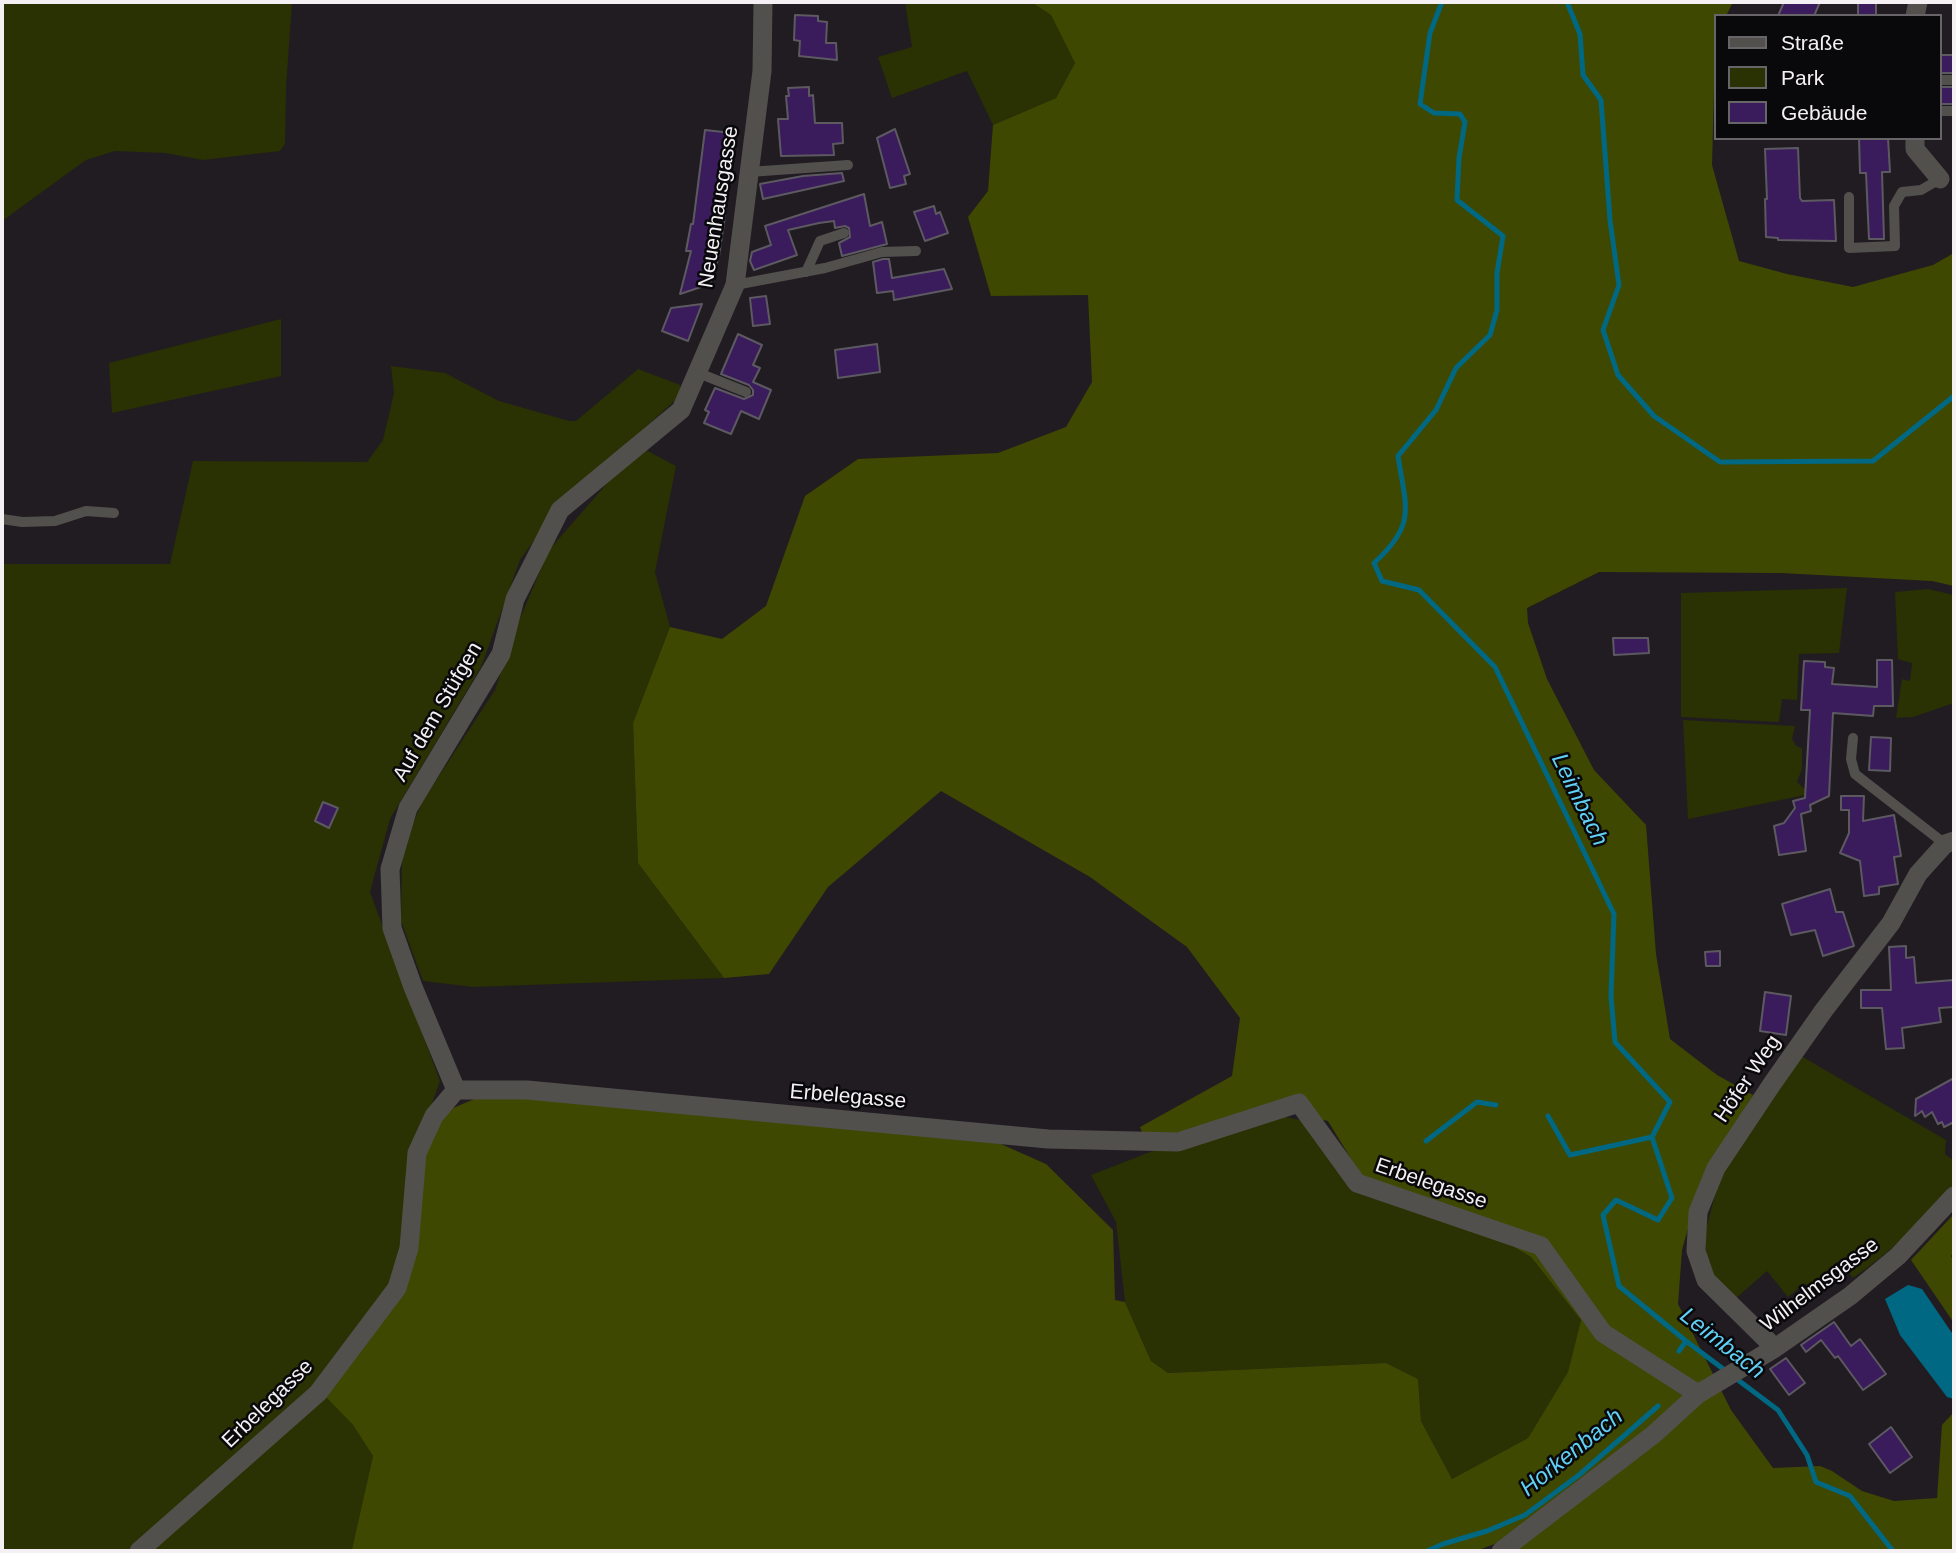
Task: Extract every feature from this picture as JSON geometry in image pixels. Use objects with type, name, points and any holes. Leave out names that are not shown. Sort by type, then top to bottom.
[{"type":"street","name":"Neuenhausgasse","points":[[681,410],[735,285],[762,71],[763,2]]},
{"type":"street","points":[[1915,140],[1915,149],[1940,179]]},
{"type":"street","name":"Auf dem Stüfgen","points":[[456,1090],[413,987],[392,928],[390,869],[408,808],[501,654],[515,599],[560,510],[681,410]]},
{"type":"street","name":"Höfer Weg","points":[[1774,1348],[1706,1280],[1696,1251],[1698,1212],[1716,1168],[1772,1084],[1824,1010],[1891,923],[1918,874],[1950,843]]},
{"type":"street","name":"Erbelegasse","points":[[139,1551],[318,1392],[397,1288],[409,1248],[417,1153],[434,1116],[456,1090],[527,1090],[1048,1139],[1178,1142],[1299,1103],[1357,1183],[1541,1246],[1603,1334],[1698,1394]]},
{"type":"street","name":"Wilhelmsgasse","points":[[1698,1394],[1774,1348],[1850,1296],[1898,1256],[1954,1196]]},
{"type":"street","points":[[1501,1551],[1653,1435],[1698,1394]]},
{"type":"lane","points":[[749,172],[848,165]]},
{"type":"lane","points":[[1849,197],[1849,248],[1895,246],[1894,206],[1902,192],[1921,190],[1940,179]]},
{"type":"lane","points":[[806,272],[820,241],[844,233]]},
{"type":"lane","points":[[735,285],[806,272],[882,252],[916,251]]},
{"type":"lane","points":[[696,373],[746,392]]},
{"type":"lane","points":[[2,519],[22,522],[55,521],[86,511],[114,513]]},
{"type":"lane","name":"Höfer Weg","points":[[1853,738],[1851,759],[1855,774],[1950,843]]},
{"type":"green space","points":[[2,2],[292,2],[285,144],[280,151],[203,160],[165,153],[115,151],[86,160],[2,221]]},
{"type":"green space","points":[[905,2],[1031,2],[1051,15],[1075,63],[1056,98],[993,125],[967,71],[892,98],[878,57],[912,47]]},
{"type":"green space","points":[[1031,2],[1733,2],[1727,14],[1714,14],[1712,165],[1739,261],[1853,287],[1933,265],[1954,253],[1954,586],[1932,581],[1781,573],[1599,572],[1527,608],[1528,623],[1547,679],[1594,770],[1646,825],[1656,954],[1670,1039],[1717,1075],[1753,1095],[1702,1178],[1682,1250],[1678,1304],[1731,1410],[1773,1468],[1820,1466],[1862,1491],[1894,1501],[1937,1498],[1942,1425],[1954,1412],[1954,1551],[1499,1551],[1497,1543],[1476,1551],[349,1551],[352,1549],[373,1456],[353,1425],[323,1394],[398,1289],[420,1155],[441,1113],[484,1095],[994,1141],[1046,1164],[1113,1230],[1115,1300],[1125,1302],[1151,1361],[1168,1373],[1386,1363],[1418,1379],[1421,1421],[1452,1479],[1528,1438],[1568,1372],[1581,1320],[1531,1257],[1445,1206],[1370,1190],[1328,1121],[1278,1110],[1145,1140],[1140,1127],[1232,1076],[1240,1018],[1187,947],[1090,877],[941,791],[828,887],[769,974],[724,978],[638,863],[633,723],[670,627],[722,639],[766,606],[805,496],[858,459],[998,453],[1066,427],[1092,382],[1088,295],[991,296],[968,217],[988,191],[993,125],[1056,98],[1075,63],[1051,15]]},
{"type":"green space","points":[[281,319],[281,376],[112,413],[109,363]]},
{"type":"green space","points":[[391,366],[445,373],[499,401],[569,421],[576,421],[638,369],[680,385],[680,396],[560,504],[520,560],[481,667],[390,819],[370,892],[440,1081],[415,1152],[394,1287],[316,1387],[127,1551],[2,1551],[2,564],[170,564],[193,461],[367,462],[383,440],[394,393]]},
{"type":"green space","points":[[646,450],[676,466],[655,572],[670,627],[633,723],[638,863],[724,978],[473,987],[423,981],[401,921],[402,851],[422,802],[495,690],[516,628],[549,550],[610,480]]},
{"type":"green space","points":[[1847,588],[1839,653],[1799,654],[1797,700],[1782,699],[1779,722],[1681,717],[1681,593]]},
{"type":"green space","points":[[1928,589],[1954,595],[1954,703],[1913,717],[1896,718],[1902,679],[1910,681],[1912,663],[1898,659],[1895,592]]},
{"type":"green space","points":[[1683,720],[1795,726],[1792,739],[1796,746],[1802,748],[1802,769],[1797,782],[1810,794],[1688,819]]},
{"type":"green space","points":[[1801,1056],[1946,1140],[1945,1154],[1954,1161],[1954,1186],[1906,1235],[1853,1278],[1838,1261],[1821,1276],[1823,1280],[1811,1290],[1805,1283],[1788,1297],[1767,1271],[1734,1300],[1709,1269],[1704,1236],[1717,1188],[1731,1155]]},
{"type":"green space","points":[[1281,1116],[1305,1121],[1354,1187],[1494,1235],[1531,1257],[1581,1320],[1568,1372],[1528,1438],[1452,1479],[1421,1421],[1418,1379],[1386,1363],[1168,1373],[1151,1361],[1125,1302],[1116,1222],[1091,1175],[1158,1149]]},
{"type":"green space","points":[[1954,1214],[1954,1252],[1951,1256],[1954,1261],[1954,1323],[1911,1260]]},
{"type":"green space","points":[[325,1396],[353,1425],[373,1456],[352,1549],[145,1551]]},
{"type":"water","points":[[1908,1285],[1922,1289],[1954,1336],[1954,1399],[1947,1397],[1900,1335],[1885,1299]]},
{"type":"building","points":[[1784,2],[1820,2],[1815,14],[1779,14]]},
{"type":"building","points":[[1858,2],[1876,2],[1876,14],[1858,14]]},
{"type":"building","points":[[795,15],[818,16],[818,21],[827,22],[826,43],[836,43],[837,60],[799,56],[800,41],[794,40]]},
{"type":"building","points":[[1942,55],[1954,55],[1954,73],[1942,73]]},
{"type":"building","points":[[809,87],[809,96],[813,95],[815,123],[842,123],[843,143],[833,144],[834,155],[781,156],[778,119],[788,119],[788,88]]},
{"type":"building","points":[[1942,87],[1954,87],[1954,104],[1942,104]]},
{"type":"building","points":[[895,129],[910,174],[904,176],[906,184],[890,188],[877,138]]},
{"type":"building","points":[[705,130],[732,133],[719,256],[710,284],[680,294],[691,251],[686,251],[693,224]]},
{"type":"building","points":[[1859,140],[1888,140],[1890,172],[1882,172],[1884,239],[1869,239],[1866,173],[1860,173]]},
{"type":"building","points":[[1798,148],[1800,198],[1802,201],[1834,200],[1836,241],[1778,240],[1766,237],[1765,149]]},
{"type":"building","points":[[842,173],[844,181],[763,199],[760,184],[803,176]]},
{"type":"building","points":[[864,194],[870,226],[882,222],[887,244],[842,256],[839,243],[850,237],[849,228],[835,228],[834,221],[819,223],[788,230],[797,255],[754,270],[750,261],[752,252],[771,245],[765,226]]},
{"type":"building","points":[[934,206],[936,214],[940,212],[948,233],[925,241],[914,212]]},
{"type":"building","points":[[889,259],[892,278],[944,269],[952,289],[894,300],[893,291],[877,293],[873,262]]},
{"type":"building","points":[[766,296],[770,324],[753,326],[750,298]]},
{"type":"building","points":[[702,304],[688,341],[662,331],[671,308]]},
{"type":"building","points":[[738,334],[762,345],[753,365],[760,368],[753,382],[771,390],[759,419],[741,411],[731,434],[704,423],[709,412],[705,410],[715,388],[744,399],[753,395],[749,385],[721,374]]},
{"type":"building","points":[[877,344],[880,372],[838,378],[835,350]]},
{"type":"building","points":[[1613,638],[1648,638],[1649,653],[1614,655]]},
{"type":"building","points":[[1877,660],[1892,660],[1893,706],[1874,706],[1873,716],[1833,713],[1829,796],[1810,805],[1811,811],[1801,814],[1806,851],[1779,855],[1774,826],[1784,823],[1795,808],[1793,801],[1805,798],[1810,710],[1801,710],[1804,661],[1825,662],[1825,667],[1834,668],[1832,684],[1877,687]]},
{"type":"building","points":[[1871,737],[1891,738],[1890,771],[1869,770]]},
{"type":"building","points":[[1841,796],[1864,796],[1863,821],[1894,815],[1901,856],[1894,857],[1898,884],[1879,887],[1879,894],[1864,896],[1860,861],[1840,853],[1849,833],[1849,810],[1841,810]]},
{"type":"building","points":[[323,802],[338,808],[329,828],[315,821]]},
{"type":"building","points":[[1830,889],[1836,912],[1843,912],[1854,946],[1823,956],[1815,930],[1791,935],[1782,904]]},
{"type":"building","points":[[1906,946],[1906,958],[1914,957],[1916,983],[1954,980],[1954,1007],[1939,1008],[1941,1022],[1902,1028],[1904,1048],[1886,1049],[1882,1008],[1861,1008],[1861,990],[1891,990],[1889,947]]},
{"type":"building","points":[[1720,951],[1720,966],[1706,966],[1705,952]]},
{"type":"building","points":[[1765,992],[1791,996],[1786,1035],[1760,1031]]},
{"type":"building","points":[[1954,1078],[1954,1122],[1944,1127],[1942,1122],[1938,1124],[1932,1112],[1925,1117],[1922,1111],[1915,1116],[1916,1099]]},
{"type":"building","points":[[1834,1322],[1851,1346],[1860,1339],[1886,1374],[1863,1390],[1838,1356],[1835,1358],[1821,1340],[1806,1352],[1801,1345]]},
{"type":"building","points":[[1786,1358],[1805,1383],[1789,1395],[1770,1369]]},
{"type":"building","points":[[1891,1427],[1912,1457],[1890,1473],[1869,1444]]},
{"type":"waterway","name":"Leimbach","points":[[1442,2],[1430,33],[1420,104],[1434,113],[1460,114],[1465,122],[1459,158],[1457,200],[1503,236],[1497,273],[1497,310],[1490,335],[1456,368],[1436,410],[1398,456],[1405,502],[1403,526],[1388,549],[1374,563],[1382,581],[1419,590],[1495,667],[1614,914],[1611,996],[1615,1042],[1670,1102],[1652,1137],[1672,1198],[1658,1220],[1616,1200],[1603,1215],[1619,1286],[1686,1341],[1778,1410],[1807,1455],[1816,1482],[1850,1496],[1893,1551]]},
{"type":"waterway","points":[[1567,2],[1580,34],[1583,75],[1601,100],[1610,220],[1619,285],[1603,330],[1618,375],[1654,416],[1720,462],[1873,461],[1954,396]]},
{"type":"waterway","points":[[1426,1141],[1477,1102],[1496,1105]]},
{"type":"waterway","points":[[1548,1116],[1570,1155],[1652,1137]]},
{"type":"waterway","points":[[1679,1351],[1686,1341]]},
{"type":"waterway","name":"Horkenbach","points":[[1427,1551],[1525,1515],[1579,1475],[1658,1406]]}]
